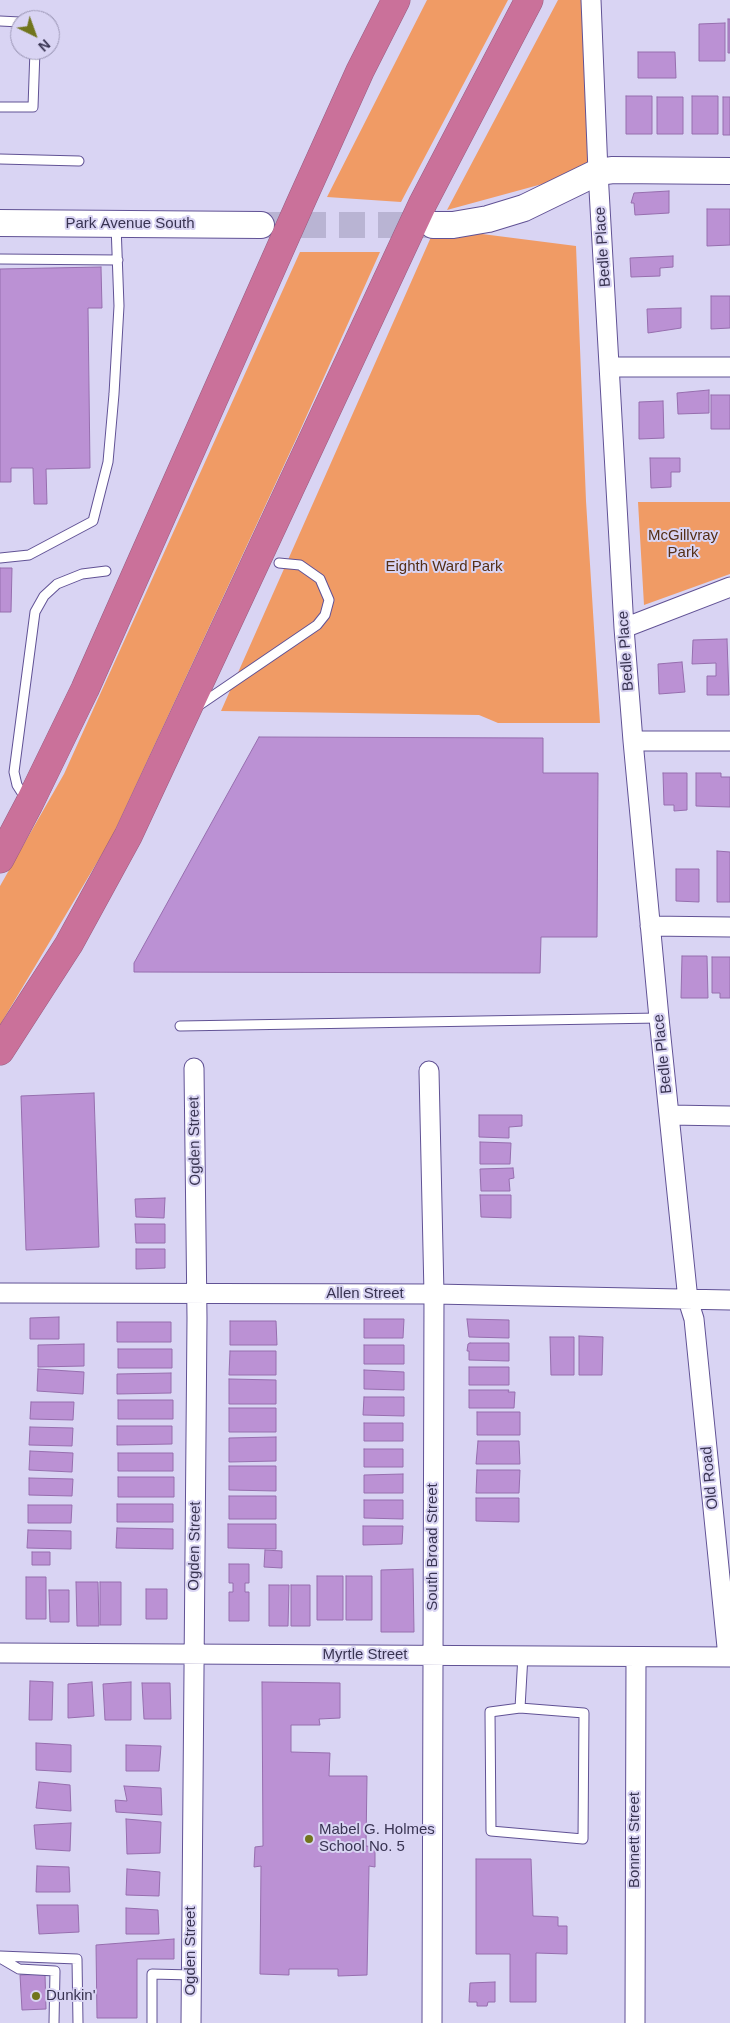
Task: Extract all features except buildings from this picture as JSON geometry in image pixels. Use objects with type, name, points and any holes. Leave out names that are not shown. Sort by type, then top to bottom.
[{"type":"highway","points":[[0,858],[85,690],[346,103],[396,0]]},
{"type":"highway","points":[[0,1051],[61,957],[100,889],[155,782],[423,203],[529,0]]},
{"type":"street","name":"Bedle Place","points":[[591,0],[598,172],[624,628],[650,926],[688,1300]]},
{"type":"street","points":[[433,225],[453,225],[488,220],[524,208],[598,172],[613,170],[730,171]]},
{"type":"street","name":"Park Avenue South","points":[[0,223],[261,225]]},
{"type":"street","points":[[610,367],[730,367]]},
{"type":"street","points":[[624,628],[730,587]]},
{"type":"street","points":[[633,741],[730,741]]},
{"type":"street","points":[[650,926],[730,927]]},
{"type":"street","name":"Ogden Street","points":[[191,2023],[198,1293],[194,1068]]},
{"type":"street","name":"South Broad Street","points":[[429,1071],[434,1294],[432,2023]]},
{"type":"street","points":[[669,1115],[730,1116]]},
{"type":"street","name":"Allen Street","points":[[0,1293],[434,1294],[730,1300]]},
{"type":"street","name":"Old Road","points":[[688,1300],[694,1319],[729,1657]]},
{"type":"street","name":"Myrtle Street","points":[[0,1653],[729,1657]]},
{"type":"street","name":"Bonnett Street","points":[[635,2023],[636,1657]]},
{"type":"lane","points":[[0,108],[33,107],[35,60]]},
{"type":"lane","points":[[0,159],[78,161]]},
{"type":"lane","points":[[0,558],[29,555],[93,521],[108,462],[110,442],[120,306],[116,224]]},
{"type":"lane","points":[[0,259],[118,260]]},
{"type":"lane","points":[[185,715],[322,620],[329,600],[320,579],[300,565],[279,563]]},
{"type":"lane","points":[[29,804],[17,785],[14,772],[35,612],[44,596],[64,580],[82,574],[106,571]]},
{"type":"lane","points":[[180,1026],[659,1018]]},
{"type":"lane","points":[[520,1708],[523,1656]]},
{"type":"lane","points":[[520,1708],[584,1713],[583,1839],[491,1831],[490,1712],[520,1708]]},
{"type":"lane","points":[[0,1957],[18,1969],[55,1971],[54,2023]]},
{"type":"lane","points":[[0,1957],[77,1959],[78,2023]]},
{"type":"lane","points":[[152,2023],[152,1974],[191,1974]]},
{"type":"green space","points":[[427,0],[508,0],[401,202],[327,197]]},
{"type":"green space","points":[[558,0],[589,0],[590,171],[447,210]]},
{"type":"green space","name":"Eighth Ward Park","points":[[435,228],[576,246],[586,501],[600,723],[498,723],[479,715],[221,711]]},
{"type":"green space","points":[[300,252],[380,252],[298,435],[111,839],[0,1025],[0,886],[64,774]]},
{"type":"green space","name":"McGillvray Park","points":[[638,502],[730,502],[730,574],[644,605]]},
{"type":"tunnel","points":[[261,225],[432,225]]},
{"type":"place","name":"Mabel G. Holmes School No. 5","points":[[309,1839]]},
{"type":"place","name":"Dunkin'","points":[[36,1996]]}]
